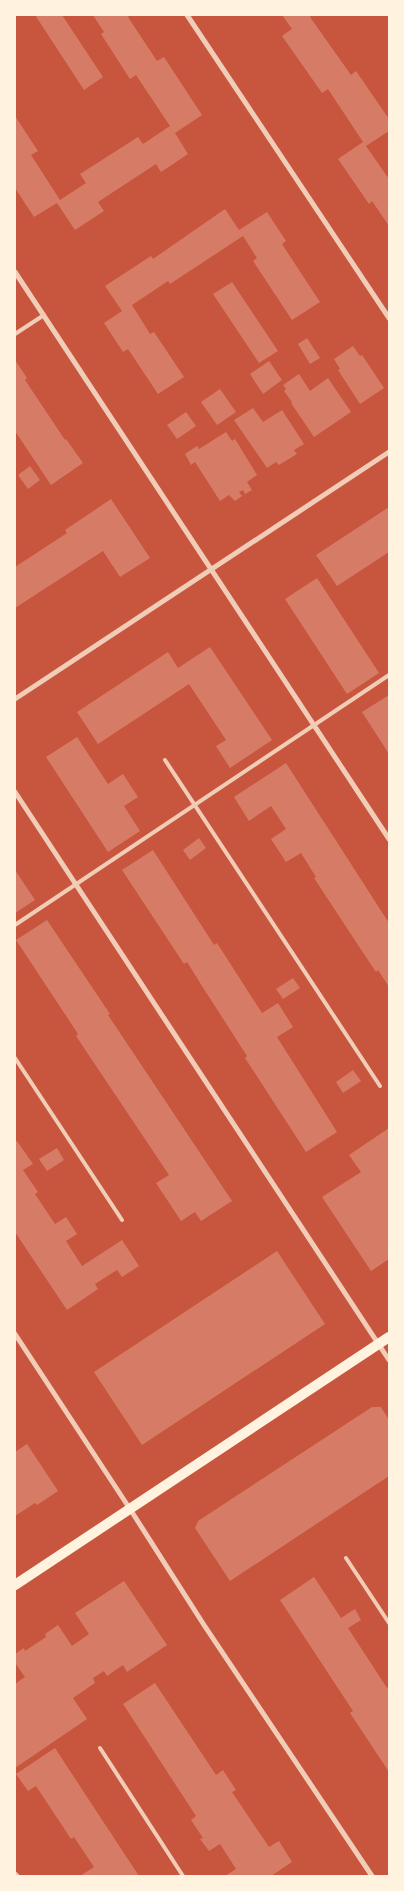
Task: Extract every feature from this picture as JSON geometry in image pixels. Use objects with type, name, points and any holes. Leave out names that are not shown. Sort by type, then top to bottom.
[{"type":"main road","points":[[15,1585],[389,1337]]},
{"type":"street","points":[[187,15],[389,318]]},
{"type":"street","points":[[15,272],[389,839]]},
{"type":"street","points":[[15,699],[389,452]]},
{"type":"street","points":[[15,792],[389,1360]]},
{"type":"street","points":[[15,1334],[204,1625],[372,1876]]},
{"type":"lane","points":[[15,334],[44,315]]},
{"type":"lane","points":[[15,925],[389,675]]},
{"type":"lane","points":[[165,760],[380,1086]]},
{"type":"lane","points":[[15,1058],[122,1220]]},
{"type":"lane","points":[[346,1558],[389,1623]]},
{"type":"lane","points":[[100,1748],[183,1876]]},
{"type":"building","points":[[35,15],[62,15],[103,77],[84,90]]},
{"type":"building","points":[[93,15],[130,15],[128,17],[157,61],[164,57],[202,115],[175,133],[188,154],[161,172],[156,164],[98,202],[104,211],[75,230],[57,203],[34,217],[15,188],[15,116],[38,151],[31,155],[60,200],[86,183],[80,174],[138,137],[143,144],[170,126],[136,75],[130,79],[101,34],[104,32]]},
{"type":"building","points":[[282,15],[312,15],[310,17],[351,75],[356,71],[389,119],[389,131],[366,146],[389,179],[389,226],[372,201],[369,204],[338,159],[363,142],[328,89],[322,93],[282,36],[292,29]]},
{"type":"building","points":[[225,209],[239,230],[267,212],[286,241],[282,244],[320,302],[292,320],[253,261],[257,258],[243,236],[170,284],[168,281],[132,305],[150,334],[154,332],[184,377],[158,394],[128,349],[123,352],[104,323],[122,311],[105,286],[151,256],[153,259]]},
{"type":"building","points":[[232,282],[278,351],[259,363],[213,294]]},
{"type":"building","points":[[307,338],[320,358],[310,364],[298,344]]},
{"type":"building","points":[[353,346],[360,356],[362,355],[384,388],[360,404],[338,370],[340,369],[334,359]]},
{"type":"building","points":[[15,360],[27,378],[25,380],[65,440],[83,463],[51,485],[15,431]]},
{"type":"building","points":[[269,361],[282,380],[263,394],[250,374]]},
{"type":"building","points":[[299,374],[310,391],[328,378],[351,412],[314,437],[284,391],[286,389],[283,385]]},
{"type":"building","points":[[220,389],[236,412],[217,425],[201,402]]},
{"type":"building","points":[[253,408],[263,422],[282,410],[304,444],[294,450],[297,454],[279,465],[276,462],[267,468],[234,420]]},
{"type":"building","points":[[186,412],[196,426],[177,439],[167,425]]},
{"type":"building","points":[[226,432],[232,441],[235,439],[257,475],[247,482],[252,490],[245,494],[243,490],[239,492],[242,496],[235,501],[229,495],[220,501],[195,462],[191,465],[185,454],[197,446],[199,449]]},
{"type":"building","points":[[30,466],[40,480],[28,489],[18,475]]},
{"type":"building","points":[[111,499],[150,558],[120,577],[103,551],[15,608],[15,567],[67,533],[65,530]]},
{"type":"building","points":[[389,507],[389,552],[337,586],[316,555]]},
{"type":"building","points":[[317,578],[379,673],[347,694],[285,599]]},
{"type":"building","points":[[210,647],[272,740],[230,768],[216,746],[226,740],[189,684],[98,744],[77,712],[168,652],[178,668]]},
{"type":"building","points":[[389,695],[389,754],[362,712]]},
{"type":"building","points":[[77,737],[108,784],[123,774],[138,797],[124,806],[140,831],[108,852],[46,757]]},
{"type":"building","points":[[286,763],[389,923],[389,987],[378,970],[376,972],[314,878],[316,877],[301,853],[286,862],[271,839],[286,829],[271,806],[249,821],[234,797]]},
{"type":"building","points":[[199,838],[206,848],[190,860],[183,850]]},
{"type":"building","points":[[153,850],[214,945],[217,943],[262,1013],[278,1003],[293,1027],[277,1037],[337,1132],[306,1152],[245,1058],[247,1056],[187,962],[184,964],[122,870]]},
{"type":"building","points":[[15,870],[35,900],[15,913]]},
{"type":"building","points":[[47,920],[232,1201],[201,1221],[195,1212],[181,1221],[156,1183],[169,1175],[76,1036],[78,1034],[16,940]]},
{"type":"building","points":[[293,978],[300,988],[283,999],[276,989]]},
{"type":"building","points":[[353,1070],[361,1081],[343,1093],[336,1082]]},
{"type":"building","points":[[389,1128],[389,1259],[371,1271],[322,1197],[361,1172],[349,1155]]},
{"type":"building","points":[[17,1141],[33,1164],[23,1170],[38,1192],[35,1194],[55,1224],[66,1217],[77,1234],[66,1241],[82,1266],[122,1240],[139,1266],[122,1277],[117,1270],[95,1284],[98,1289],[67,1310],[15,1232],[15,1142]]},
{"type":"building","points":[[57,1148],[64,1160],[47,1171],[39,1159]]},
{"type":"building","points":[[277,1251],[325,1324],[142,1445],[94,1372]]},
{"type":"building","points":[[372,1407],[381,1407],[389,1420],[389,1476],[230,1581],[195,1528],[198,1521]]},
{"type":"building","points":[[27,1444],[58,1491],[37,1505],[35,1503],[15,1516],[15,1452]]},
{"type":"building","points":[[314,1577],[341,1618],[355,1609],[361,1620],[348,1628],[387,1688],[389,1687],[389,1772],[350,1713],[353,1711],[280,1600]]},
{"type":"building","points":[[124,1581],[167,1645],[127,1672],[123,1665],[107,1676],[104,1671],[93,1678],[95,1683],[73,1698],[87,1719],[15,1768],[15,1684],[25,1677],[15,1663],[15,1654],[24,1648],[25,1651],[46,1637],[45,1634],[58,1625],[72,1646],[89,1634],[75,1613]]},
{"type":"building","points":[[155,1683],[216,1775],[223,1770],[236,1790],[232,1792],[269,1847],[279,1841],[292,1862],[271,1876],[225,1876],[236,1869],[220,1844],[209,1851],[200,1839],[203,1838],[191,1820],[196,1816],[123,1704]]},
{"type":"building","points":[[55,1748],[139,1876],[80,1876],[94,1867],[74,1837],[71,1839],[36,1786],[28,1791],[16,1774]]}]
